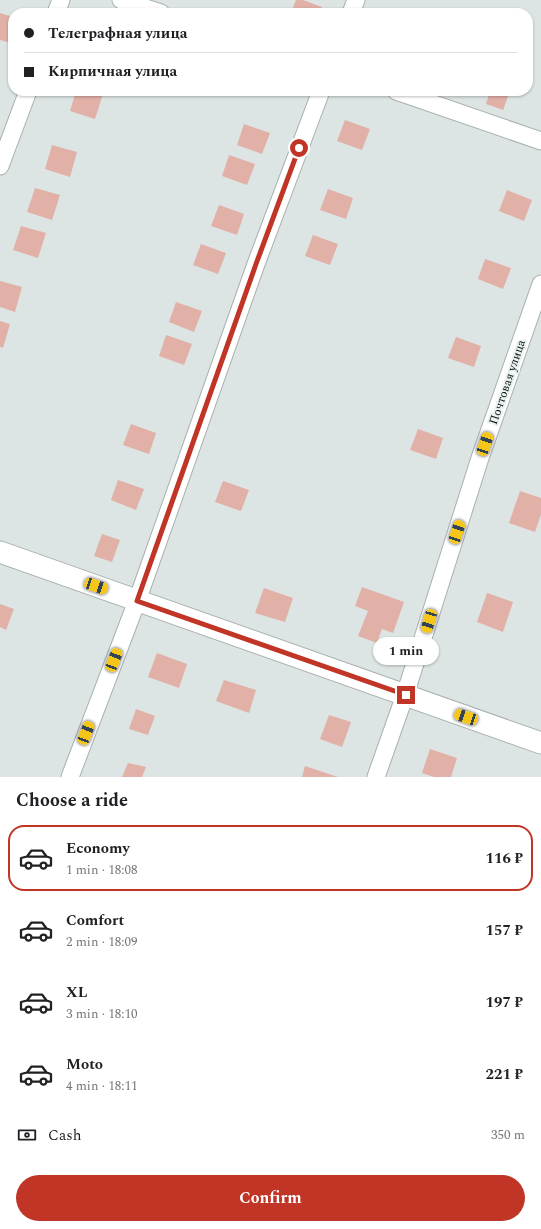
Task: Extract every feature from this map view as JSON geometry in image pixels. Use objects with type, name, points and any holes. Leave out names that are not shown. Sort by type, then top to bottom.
[{"type":"street","points":[[121,0],[146,8]]},
{"type":"street","points":[[0,166],[26,96]]},
{"type":"street","points":[[70,777],[137,601],[256,264],[319,96]]},
{"type":"street","points":[[410,96],[541,141]]},
{"type":"street","name":"Почтовая улица","points":[[376,777],[406,695],[480,458],[541,284]]},
{"type":"street","points":[[0,552],[541,743]]},
{"type":"building","points":[[296,0],[303,0],[322,7],[322,8],[293,8]]},
{"type":"building","points":[[0,13],[8,15],[8,42],[0,40]]},
{"type":"building","points":[[74,96],[102,96],[95,119],[70,111]]},
{"type":"building","points":[[488,96],[508,96],[503,110],[486,104]]},
{"type":"building","points":[[345,120],[370,129],[362,150],[337,141]]},
{"type":"building","points":[[244,124],[270,133],[262,154],[237,145]]},
{"type":"building","points":[[52,145],[77,152],[70,177],[45,169]]},
{"type":"building","points":[[229,155],[255,164],[247,185],[222,176]]},
{"type":"building","points":[[35,188],[60,195],[52,220],[27,212]]},
{"type":"building","points":[[328,189],[353,198],[346,219],[320,210]]},
{"type":"building","points":[[507,190],[532,200],[524,221],[499,211]]},
{"type":"building","points":[[219,205],[244,214],[237,235],[211,226]]},
{"type":"building","points":[[21,226],[46,233],[38,258],[13,250]]},
{"type":"building","points":[[313,235],[338,244],[330,265],[305,256]]},
{"type":"building","points":[[201,244],[226,253],[218,274],[193,265]]},
{"type":"building","points":[[485,259],[511,268],[503,289],[478,279]]},
{"type":"building","points":[[0,281],[22,287],[15,312],[0,307]]},
{"type":"building","points":[[176,302],[202,311],[194,332],[169,322]]},
{"type":"building","points":[[0,321],[10,324],[3,348],[0,347]]},
{"type":"building","points":[[166,335],[192,344],[184,365],[159,356]]},
{"type":"building","points":[[456,337],[481,346],[474,367],[448,358]]},
{"type":"building","points":[[131,424],[156,433],[149,454],[123,445]]},
{"type":"building","points":[[418,429],[443,438],[436,459],[410,450]]},
{"type":"building","points":[[118,480],[144,489],[136,510],[111,500]]},
{"type":"building","points":[[223,481],[249,490],[241,511],[215,502]]},
{"type":"building","points":[[520,491],[541,498],[541,514],[535,532],[509,523]]},
{"type":"building","points":[[102,534],[120,540],[112,562],[94,556]]},
{"type":"building","points":[[362,587],[404,602],[393,633],[382,629],[377,643],[358,636],[368,611],[355,606]]},
{"type":"building","points":[[264,588],[293,598],[285,622],[255,613]]},
{"type":"building","points":[[487,593],[513,602],[503,632],[477,622]]},
{"type":"building","points":[[0,604],[14,609],[6,630],[0,627]]},
{"type":"building","points":[[157,653],[187,664],[179,688],[148,677]]},
{"type":"building","points":[[224,680],[256,690],[249,713],[216,701]]},
{"type":"building","points":[[136,709],[155,716],[148,735],[129,729]]},
{"type":"building","points":[[329,715],[351,722],[342,747],[320,739]]},
{"type":"building","points":[[430,749],[457,758],[451,777],[434,777],[422,773]]},
{"type":"building","points":[[128,763],[146,767],[142,777],[122,777]]},
{"type":"building","points":[[305,766],[338,777],[302,777]]},
{"type":"route","points":[[299,148],[256,264],[137,601],[406,695]]}]
